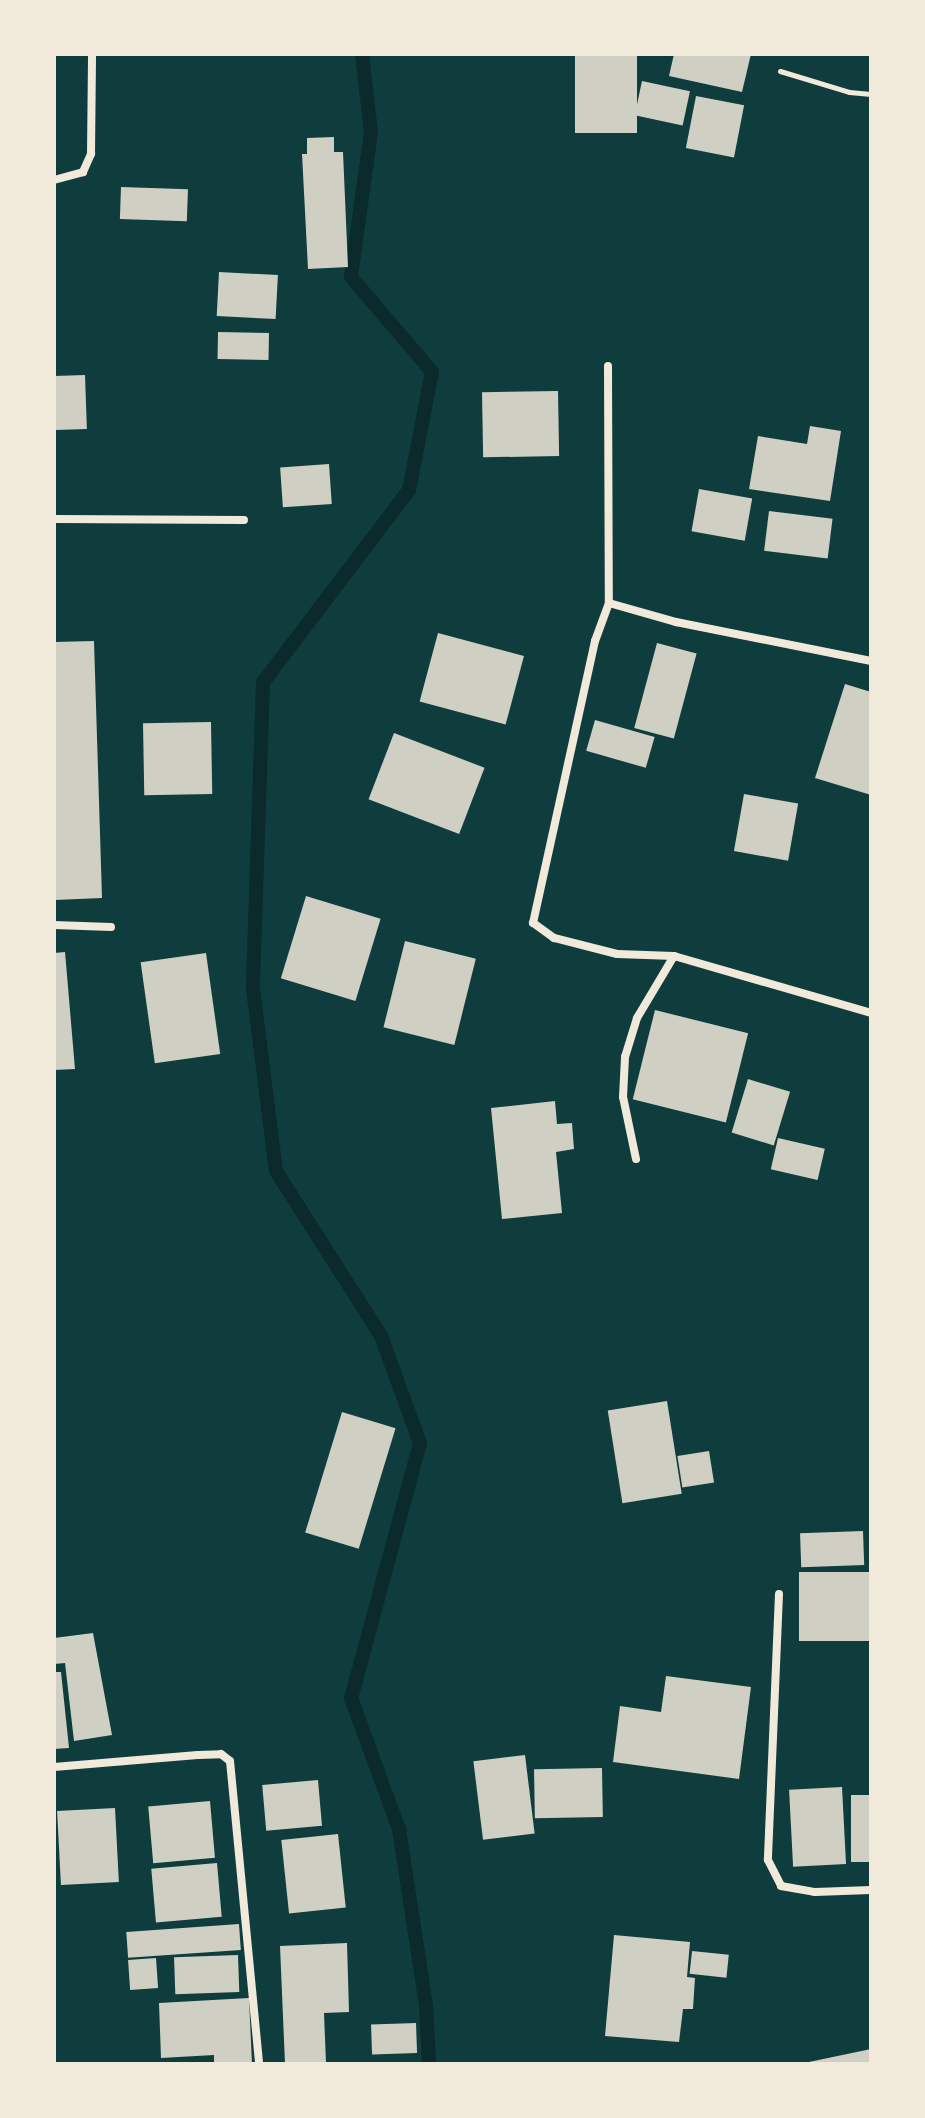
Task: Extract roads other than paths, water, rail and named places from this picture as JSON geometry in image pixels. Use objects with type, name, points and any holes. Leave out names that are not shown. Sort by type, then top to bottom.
[{"type":"street","points":[[54,180],[83,172],[91,154],[92,54]]},
{"type":"street","points":[[608,366],[609,603],[595,641],[533,923],[554,938],[617,954],[674,956],[871,1013]]},
{"type":"street","points":[[54,519],[244,520]]},
{"type":"street","points":[[609,603],[676,622],[871,661]]},
{"type":"street","points":[[54,925],[111,927]]},
{"type":"street","points":[[636,1159],[623,1097],[625,1057],[637,1018],[674,956]]},
{"type":"street","points":[[779,1594],[768,1860],[781,1886],[815,1892],[871,1890]]},
{"type":"street","points":[[54,1767],[221,1754],[230,1761],[259,2064]]},
{"type":"waterway","points":[[362,54],[371,132],[351,277],[432,372],[409,490],[263,682],[253,989],[276,1171],[381,1336],[420,1443],[351,1698],[399,1829],[426,2005],[429,2064]]}]
